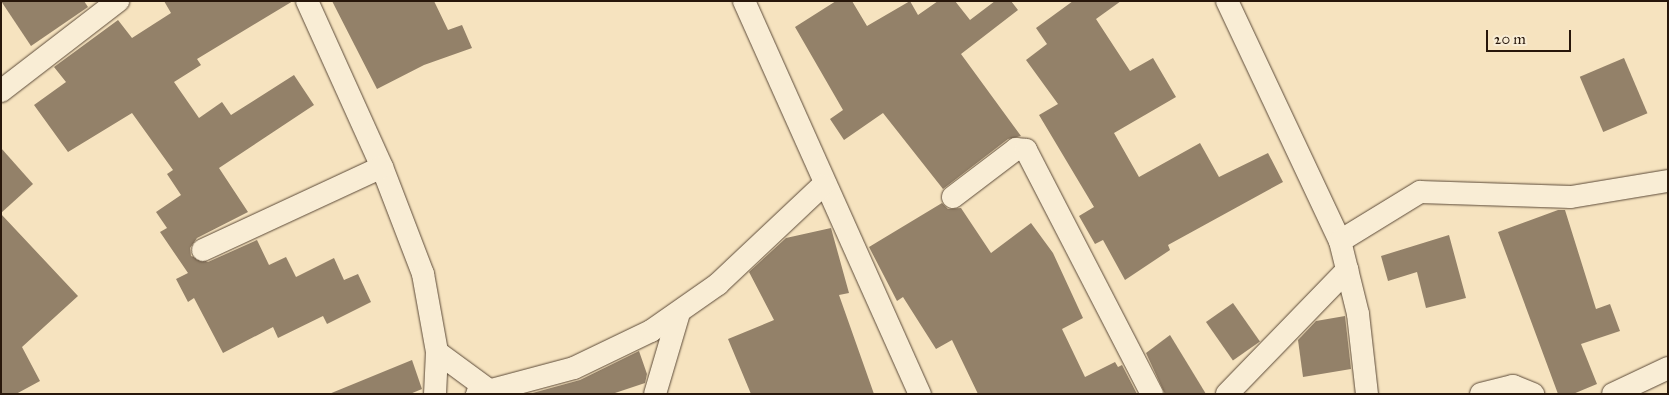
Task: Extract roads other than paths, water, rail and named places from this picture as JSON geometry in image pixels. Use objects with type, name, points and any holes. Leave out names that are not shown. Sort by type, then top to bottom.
[{"type":"street","points":[[307,1],[382,167],[422,274],[437,352],[435,394]]},
{"type":"street","points":[[744,1],[823,185],[920,394]]},
{"type":"street","points":[[1227,1],[1340,240],[1358,314],[1367,394]]},
{"type":"street","points":[[1,91],[111,3]]},
{"type":"street","points":[[952,197],[1016,149],[1026,150],[1152,394]]},
{"type":"street","points":[[203,250],[382,167]]},
{"type":"street","points":[[1340,240],[1420,192],[1542,199],[1668,181]]},
{"type":"street","points":[[437,352],[484,392],[574,368],[680,313],[823,185]]},
{"type":"street","points":[[1228,394],[1347,270]]},
{"type":"street","points":[[655,394],[680,313]]},
{"type":"street","points":[[1613,394],[1668,368]]},
{"type":"street","points":[[1481,394],[1513,386],[1532,394]]}]
